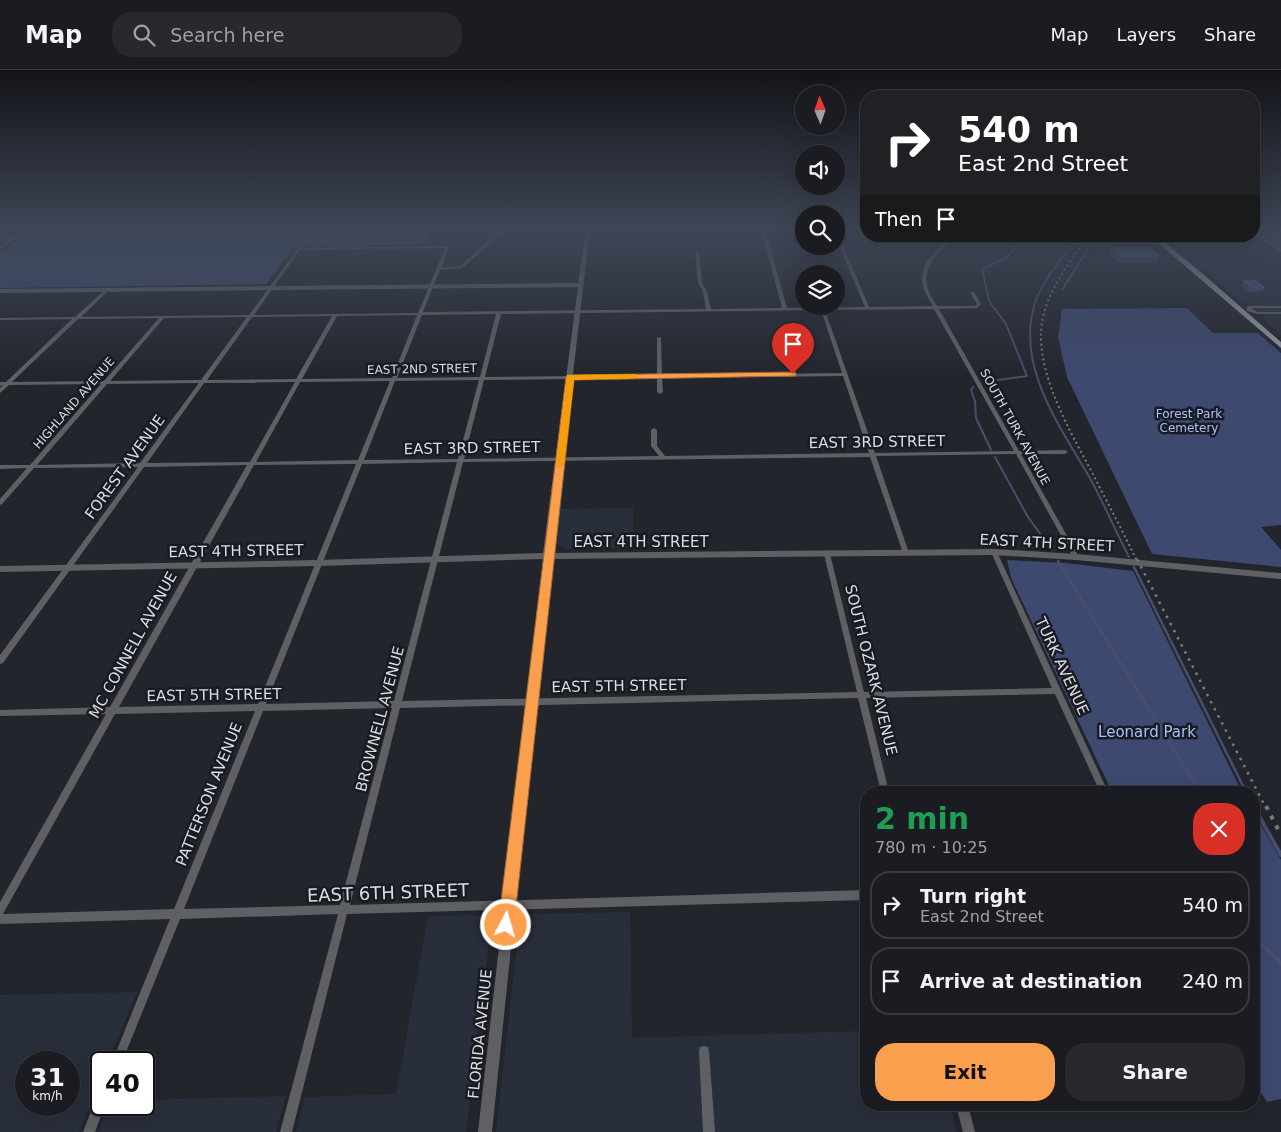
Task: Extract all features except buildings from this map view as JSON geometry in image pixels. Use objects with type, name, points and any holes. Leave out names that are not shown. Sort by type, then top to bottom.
[{"type":"main road","points":[[1203,279],[1281,346]]},
{"type":"main road","points":[[1212,279],[1281,338]]},
{"type":"street","name":"FOREST AVENUE","points":[[0,661],[277,279]]},
{"type":"street","name":"PATTERSON AVENUE","points":[[120,1051],[434,279]]},
{"type":"street","name":"FLORIDA AVENUE","points":[[485,1132],[508,906],[582,279]]},
{"type":"street","points":[[700,279],[705,292],[708,311]]},
{"type":"street","points":[[776,279],[785,310]]},
{"type":"street","points":[[855,279],[868,309]]},
{"type":"street","name":"SOUTH TURK AVENUE","points":[[925,279],[925,287],[936,308],[1076,557]]},
{"type":"street","points":[[0,291],[581,285]]},
{"type":"street","points":[[0,391],[106,290]]},
{"type":"street","points":[[845,310],[977,307],[979,304],[972,293]]},
{"type":"street","points":[[1281,307],[1249,307],[1249,310],[1257,313],[1281,313]]},
{"type":"street","points":[[0,319],[795,310]]},
{"type":"street","name":"BROWNELL AVENUE","points":[[286,1132],[399,705],[499,314]]},
{"type":"street","points":[[825,315],[906,553]]},
{"type":"street","name":"MC CONNELL AVENUE","points":[[0,911],[335,316]]},
{"type":"street","name":"HIGHLAND AVENUE","points":[[0,503],[163,317]]},
{"type":"street","points":[[659,338],[660,392]]},
{"type":"street","name":"EAST 2ND STREET","points":[[0,384],[203,380],[845,374]]},
{"type":"street","points":[[654,430],[655,448],[663,458]]},
{"type":"street","name":"EAST 3RD STREET","points":[[0,467],[1065,452]]},
{"type":"street","name":"EAST 4TH STREET","points":[[0,569],[193,566],[548,556],[994,552],[1076,557],[1281,576]]},
{"type":"street","name":"TURK AVENUE","points":[[994,552],[1101,786]]},
{"type":"street","name":"SOUTH OZARK AVENUE","points":[[827,554],[884,786]]},
{"type":"street","name":"EAST 5TH STREET","points":[[0,713],[1058,691]]},
{"type":"street","name":"EAST 6TH STREET","points":[[0,920],[860,895]]},
{"type":"street","points":[[704,1051],[709,1132]]},
{"type":"street","points":[[964,1111],[969,1132]]},
{"type":"street","points":[[88,1132],[94,1116]]},
{"type":"shaded area","points":[[1214,279],[1281,279],[1281,335],[1250,305],[1241,303]]},
{"type":"shaded area","points":[[633,508],[633,548],[566,549],[557,544],[560,509]]},
{"type":"shaded area","points":[[630,912],[632,1038],[860,1031],[860,1111],[952,1111],[957,1132],[496,1132],[520,917],[524,914]]},
{"type":"shaded area","points":[[485,915],[492,919],[466,1132],[296,1132],[305,1097],[396,1094],[428,916]]},
{"type":"shaded area","points":[[137,992],[113,1051],[90,1051],[90,1105],[79,1132],[0,1132],[0,995]]},
{"type":"shaded area","points":[[286,1096],[276,1132],[98,1132],[104,1116],[155,1116],[155,1100]]},
{"type":"green space","points":[[0,279],[271,279],[267,284],[0,288]]},
{"type":"green space","name":"Forest Park Cemetery","points":[[1187,308],[1213,333],[1258,333],[1281,353],[1281,525],[1261,527],[1281,550],[1281,567],[1152,554],[1067,377],[1058,337],[1062,309]]},
{"type":"green space","name":"Leonard Park","points":[[1007,560],[1066,563],[1133,571],[1239,786],[1109,786],[1011,578]]},
{"type":"green space","points":[[1260,823],[1281,860],[1281,1099],[1267,1102],[1260,1091]]},
{"type":"waterway","points":[[984,279],[989,301],[1006,324],[1027,376],[984,382]]},
{"type":"waterway","points":[[1048,279],[1034,306],[1030,330],[1031,353],[1037,376],[1056,420],[1092,482],[1129,557]]},
{"type":"waterway","points":[[1062,290],[1069,279]]},
{"type":"waterway","points":[[973,387],[971,390],[975,401],[976,418],[991,450]]},
{"type":"waterway","points":[[995,457],[1028,517],[1052,550]]},
{"type":"waterway","points":[[1058,561],[1196,786]]},
{"type":"waterway","points":[[1134,567],[1243,786]]},
{"type":"waterway","points":[[1260,818],[1281,855]]},
{"type":"waterway","points":[[1260,943],[1281,963]]},
{"type":"railway","points":[[1059,279],[1049,299],[1042,323],[1041,343],[1050,386],[1069,428],[1137,561]]},
{"type":"railway","points":[[1137,559],[1255,786]]},
{"type":"railway","points":[[1260,796],[1266,808]]},
{"type":"railway","points":[[1266,806],[1281,835]]},
{"type":"slow traffic","points":[[559,466],[570,377],[635,376]]},
{"type":"route","points":[[506,925],[570,377],[793,374]]}]
